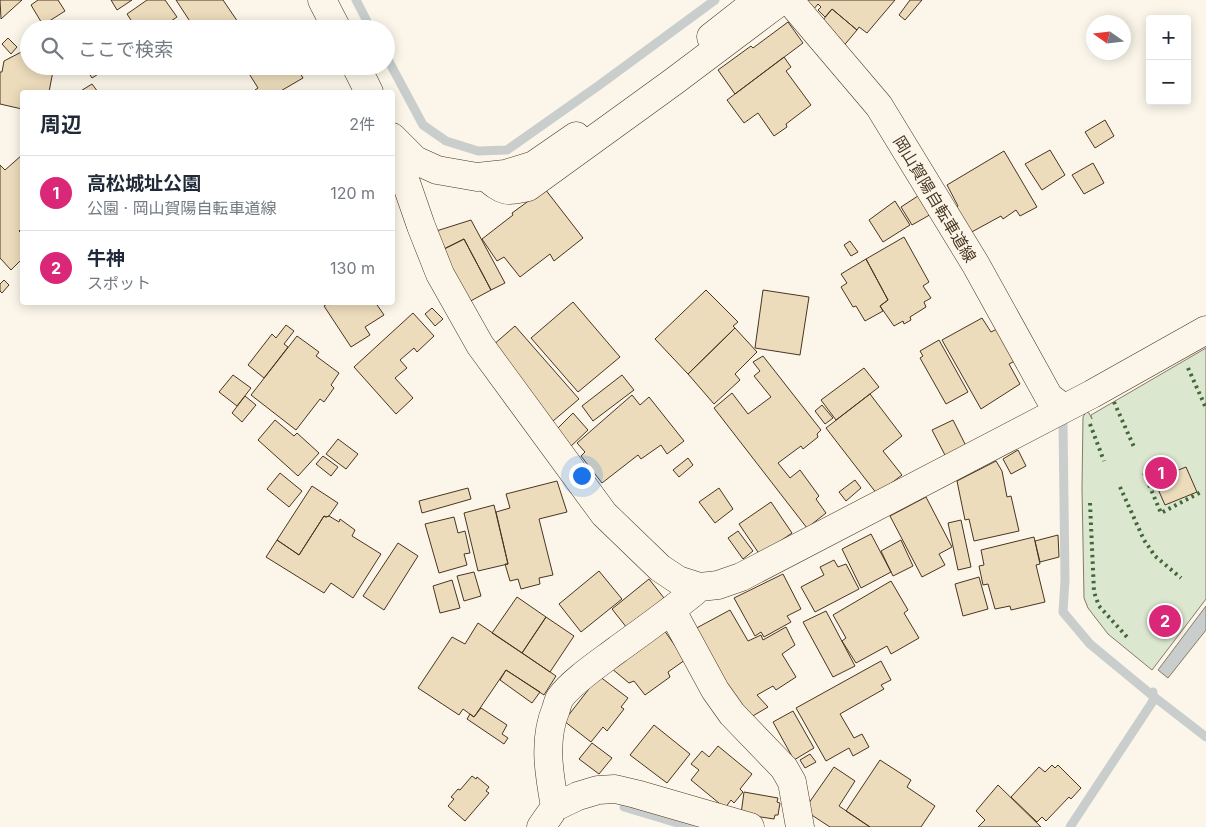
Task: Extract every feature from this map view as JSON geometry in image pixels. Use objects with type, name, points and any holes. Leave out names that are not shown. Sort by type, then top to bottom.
[{"type":"street","points":[[322,0],[332,20]]},
{"type":"street","points":[[395,140],[415,160],[437,170],[486,177],[505,174],[534,165],[637,93],[702,45],[758,0]]},
{"type":"street","points":[[486,177],[499,188],[510,190],[528,186],[673,82],[782,0]]},
{"type":"street","name":"岡山賀陽自転車道線","points":[[789,0],[879,106],[976,265],[1048,397],[1064,408]]},
{"type":"street","points":[[360,75],[368,90]]},
{"type":"street","points":[[395,151],[440,274],[480,345],[604,514],[660,568],[678,580],[700,587],[718,585],[741,577],[1092,394],[1206,330]]},
{"type":"street","points":[[548,817],[548,744],[552,719],[560,699],[574,684],[595,667],[700,587]]},
{"type":"street","points":[[672,610],[715,690],[732,714],[784,768],[792,782],[800,827]]},
{"type":"street","points":[[548,817],[578,796],[598,790],[615,789],[750,827]]},
{"type":"green space","points":[[1206,348],[1206,599],[1152,670],[1108,634],[1088,608],[1084,598],[1083,417],[1086,412],[1089,413],[1092,419],[1091,415]]},
{"type":"shaded area","points":[[1206,606],[1206,630],[1168,678],[1158,670]]},
{"type":"building","points":[[0,0],[22,0],[1,19]]},
{"type":"building","points":[[38,0],[58,0],[65,11],[51,20],[40,20],[31,5]]},
{"type":"building","points":[[111,0],[132,0],[117,10]]},
{"type":"building","points":[[147,0],[165,0],[177,17],[172,20],[131,20],[127,14]]},
{"type":"building","points":[[176,0],[223,0],[237,20],[189,20]]},
{"type":"building","points":[[801,0],[895,0],[867,33],[859,27],[857,30],[832,9],[825,17],[818,10],[821,7],[818,4],[813,10]]},
{"type":"building","points":[[910,0],[922,0],[905,20],[899,15]]},
{"type":"building","points":[[832,9],[857,30],[841,49],[819,25]]},
{"type":"building","points":[[788,22],[803,43],[735,94],[718,70],[751,46],[753,48]]},
{"type":"building","points":[[8,38],[17,47],[11,54],[2,44]]},
{"type":"building","points":[[20,53],[20,75],[52,75],[49,90],[20,90],[20,109],[0,104],[0,72],[2,72],[4,61]]},
{"type":"building","points":[[784,57],[791,67],[786,71],[811,105],[774,136],[758,113],[744,123],[727,100]]},
{"type":"building","points":[[250,75],[301,75],[303,78],[282,90],[255,90],[258,88]]},
{"type":"building","points":[[92,84],[96,90],[82,90]]},
{"type":"building","points":[[1105,120],[1114,136],[1095,148],[1085,132]]},
{"type":"building","points":[[1050,150],[1065,175],[1042,190],[1025,164]]},
{"type":"building","points":[[1004,151],[1037,207],[1020,216],[1016,210],[1003,219],[1001,216],[968,234],[954,209],[958,206],[947,185]]},
{"type":"building","points":[[20,157],[20,261],[11,270],[0,258],[0,165],[5,170]]},
{"type":"building","points":[[1093,163],[1104,183],[1084,194],[1072,175]]},
{"type":"building","points":[[545,189],[583,238],[554,261],[550,254],[520,277],[504,257],[497,261],[482,239],[513,215],[512,213]]},
{"type":"building","points":[[921,194],[933,213],[912,225],[901,207]]},
{"type":"building","points":[[895,201],[910,225],[883,242],[869,220]]},
{"type":"building","points":[[471,220],[505,283],[491,290],[464,239],[438,252],[430,233]]},
{"type":"building","points":[[904,237],[929,282],[923,286],[931,298],[924,302],[926,307],[910,317],[911,320],[904,324],[903,321],[894,326],[880,306],[888,300],[866,259]]},
{"type":"building","points":[[464,239],[491,290],[465,304],[438,252]]},
{"type":"building","points":[[850,241],[858,252],[851,256],[844,245]]},
{"type":"building","points":[[866,259],[888,300],[880,306],[883,311],[865,321],[856,306],[853,307],[841,287],[847,283],[841,274]]},
{"type":"building","points":[[4,280],[9,285],[2,293],[0,291],[0,284]]},
{"type":"building","points":[[706,290],[738,322],[733,326],[735,328],[688,374],[655,339]]},
{"type":"building","points":[[763,290],[809,297],[800,355],[755,348]]},
{"type":"building","points":[[573,302],[620,357],[578,392],[531,338]]},
{"type":"building","points":[[377,305],[384,315],[365,327],[370,335],[351,347],[324,306]]},
{"type":"building","points":[[432,308],[443,319],[435,326],[425,314]]},
{"type":"building","points":[[413,313],[434,336],[417,352],[414,348],[400,360],[407,368],[395,378],[413,398],[396,414],[354,367]]},
{"type":"building","points":[[982,318],[991,332],[997,329],[1015,361],[1009,364],[1020,384],[981,409],[942,340]]},
{"type":"building","points":[[286,325],[294,331],[284,344],[288,347],[264,378],[248,365],[272,334],[276,338]]},
{"type":"building","points":[[515,326],[579,399],[553,421],[507,368],[492,346]]},
{"type":"building","points":[[735,328],[757,352],[735,374],[740,380],[714,404],[688,374]]},
{"type":"building","points":[[297,336],[319,352],[316,356],[339,373],[331,385],[334,388],[324,402],[320,399],[296,430],[251,395]]},
{"type":"building","points":[[939,340],[968,392],[946,404],[920,358],[923,356],[920,351]]},
{"type":"building","points":[[763,356],[821,430],[817,434],[818,437],[803,449],[801,446],[778,463],[790,478],[800,470],[819,496],[816,499],[826,513],[807,528],[714,408],[732,393],[748,414],[771,397],[754,376],[760,371],[753,362]]},
{"type":"building","points":[[864,368],[879,387],[836,420],[821,400]]},
{"type":"building","points":[[233,375],[251,388],[237,406],[219,392]]},
{"type":"building","points":[[622,375],[634,390],[593,421],[582,406]]},
{"type":"building","points":[[870,394],[902,436],[883,451],[902,475],[877,494],[826,428]]},
{"type":"building","points":[[632,395],[640,405],[649,397],[684,441],[667,454],[661,445],[641,459],[638,455],[602,483],[581,456],[585,452],[577,443]]},
{"type":"building","points":[[245,396],[256,405],[242,422],[232,413]]},
{"type":"building","points":[[822,405],[833,418],[825,424],[815,411]]},
{"type":"building","points":[[573,413],[588,430],[569,448],[554,432]]},
{"type":"building","points":[[275,420],[294,436],[297,433],[319,453],[298,476],[258,440]]},
{"type":"building","points":[[953,420],[966,446],[946,457],[932,430]]},
{"type":"building","points":[[338,439],[358,454],[346,469],[326,454]]},
{"type":"building","points":[[1018,450],[1026,466],[1011,474],[1003,459]]},
{"type":"building","points":[[323,456],[338,467],[331,476],[316,464]]},
{"type":"building","points":[[688,458],[693,465],[679,477],[673,470]]},
{"type":"building","points":[[996,461],[1002,471],[1007,497],[1011,496],[1019,531],[974,541],[969,519],[965,520],[957,481]]},
{"type":"building","points":[[1186,467],[1197,492],[1165,505],[1154,480],[1162,477],[1160,474],[1175,468],[1176,471]]},
{"type":"building","points":[[280,473],[302,491],[289,507],[267,489]]},
{"type":"building","points":[[855,480],[861,488],[846,501],[839,492]]},
{"type":"building","points":[[557,481],[567,512],[539,519],[553,575],[539,578],[540,584],[521,589],[518,579],[510,581],[505,564],[508,564],[496,512],[510,508],[506,494]]},
{"type":"building","points":[[312,486],[338,503],[329,516],[324,516],[299,555],[277,540]]},
{"type":"building","points":[[468,488],[471,499],[422,513],[419,501]]},
{"type":"building","points":[[719,488],[733,509],[715,523],[699,502]]},
{"type":"building","points":[[926,497],[952,547],[939,554],[945,565],[922,577],[890,516]]},
{"type":"building","points":[[771,502],[792,533],[760,555],[739,524]]},
{"type":"building","points":[[494,505],[508,564],[478,571],[464,513]]},
{"type":"building","points":[[324,516],[329,516],[339,522],[340,519],[355,530],[352,536],[381,554],[353,598],[331,583],[324,593],[266,557],[277,540],[299,555]]},
{"type":"building","points":[[454,517],[458,533],[465,531],[470,553],[464,554],[467,565],[439,573],[425,524]]},
{"type":"building","points":[[961,520],[971,567],[958,570],[948,523]]},
{"type":"building","points":[[738,531],[753,551],[743,559],[728,538]]},
{"type":"building","points":[[871,534],[891,572],[861,588],[842,549]]},
{"type":"building","points":[[1058,535],[1059,557],[1040,562],[1035,541]]},
{"type":"building","points":[[1034,537],[1040,564],[1036,565],[1045,602],[1011,610],[1010,606],[995,609],[988,584],[983,585],[979,566],[984,565],[981,550]]},
{"type":"building","points":[[901,540],[913,566],[893,576],[881,551]]},
{"type":"building","points":[[398,543],[418,556],[384,610],[363,596]]},
{"type":"building","points":[[834,560],[838,567],[846,564],[859,589],[815,612],[801,587],[824,575],[820,567]]},
{"type":"building","points":[[599,571],[622,599],[581,632],[559,604]]},
{"type":"building","points":[[474,572],[481,596],[464,601],[457,576]]},
{"type":"building","points":[[783,574],[801,609],[787,616],[791,622],[764,637],[761,632],[755,636],[734,598]]},
{"type":"building","points":[[979,577],[988,609],[963,616],[955,584]]},
{"type":"building","points":[[649,579],[664,598],[627,628],[612,609]]},
{"type":"building","points":[[452,580],[460,608],[440,613],[433,586]]},
{"type":"building","points":[[891,581],[908,610],[904,613],[919,638],[891,654],[887,646],[856,663],[842,641],[846,638],[833,615]]},
{"type":"building","points":[[517,597],[546,617],[522,653],[492,633]]},
{"type":"building","points":[[730,610],[748,641],[761,635],[763,640],[786,627],[795,645],[782,654],[796,677],[776,690],[773,686],[757,695],[768,707],[751,717],[720,684],[691,631]]},
{"type":"building","points":[[826,611],[855,666],[833,677],[803,622]]},
{"type":"building","points":[[546,617],[574,636],[550,672],[522,653]]},
{"type":"building","points":[[478,623],[556,676],[544,695],[506,670],[474,717],[463,709],[459,715],[418,688],[452,637],[465,644]]},
{"type":"building","points":[[664,630],[685,660],[668,672],[670,677],[645,695],[634,681],[629,683],[611,668]]},
{"type":"building","points":[[881,661],[891,680],[881,685],[884,689],[840,714],[854,738],[862,734],[869,747],[853,756],[849,748],[826,761],[796,708]]},
{"type":"building","points":[[506,670],[540,692],[532,703],[500,680]]},
{"type":"building","points":[[599,676],[628,698],[621,707],[624,709],[607,731],[603,727],[591,742],[564,721]]},
{"type":"building","points":[[481,708],[507,725],[502,734],[508,738],[504,744],[467,719],[470,714],[474,717]]},
{"type":"building","points":[[793,711],[814,748],[794,760],[773,722]]},
{"type":"building","points":[[654,725],[690,754],[667,783],[630,755]]},
{"type":"building","points":[[592,743],[612,758],[599,774],[579,759]]},
{"type":"building","points":[[718,746],[752,774],[740,789],[743,792],[734,803],[731,800],[725,808],[691,780],[699,770],[691,764],[702,751],[709,757]]},
{"type":"building","points":[[810,754],[816,762],[805,768],[800,760]]},
{"type":"building","points":[[880,760],[911,780],[907,787],[935,806],[921,827],[870,827],[846,811]]},
{"type":"building","points":[[1052,765],[1055,768],[1058,765],[1081,788],[1071,799],[1069,797],[1046,821],[1042,817],[1037,822],[1011,797],[1039,767],[1045,772]]},
{"type":"building","points":[[834,767],[855,781],[839,806],[870,827],[830,827],[804,810]]},
{"type":"building","points":[[472,776],[476,779],[477,777],[489,787],[486,791],[489,793],[465,821],[448,806],[454,799],[451,797]]},
{"type":"building","points":[[998,785],[1041,827],[978,827],[985,820],[976,811]]},
{"type":"building","points":[[744,792],[778,798],[777,802],[780,803],[778,815],[775,815],[774,819],[741,814]]},
{"type":"waterway","points":[[356,0],[366,20]]},
{"type":"waterway","points":[[395,73],[423,125],[446,141],[478,151],[507,150],[715,0]]},
{"type":"waterway","points":[[1063,423],[1065,580],[1063,612],[1090,644],[1206,737]]},
{"type":"waterway","points":[[1070,827],[1153,701],[1153,692]]},
{"type":"waterway","points":[[624,807],[691,827]]},
{"type":"hedge","points":[[1188,368],[1206,408]]},
{"type":"hedge","points":[[1114,402],[1134,447]]},
{"type":"hedge","points":[[1090,424],[1104,461]]},
{"type":"hedge","points":[[1144,473],[1161,513],[1201,492]]},
{"type":"hedge","points":[[1120,487],[1144,540],[1155,556],[1181,578]]},
{"type":"hedge","points":[[1090,503],[1094,592],[1099,606],[1127,637]]},
{"type":"place","name":"高松城址公園","points":[[1161,473]]},
{"type":"place","name":"牛神","points":[[1165,621]]}]
